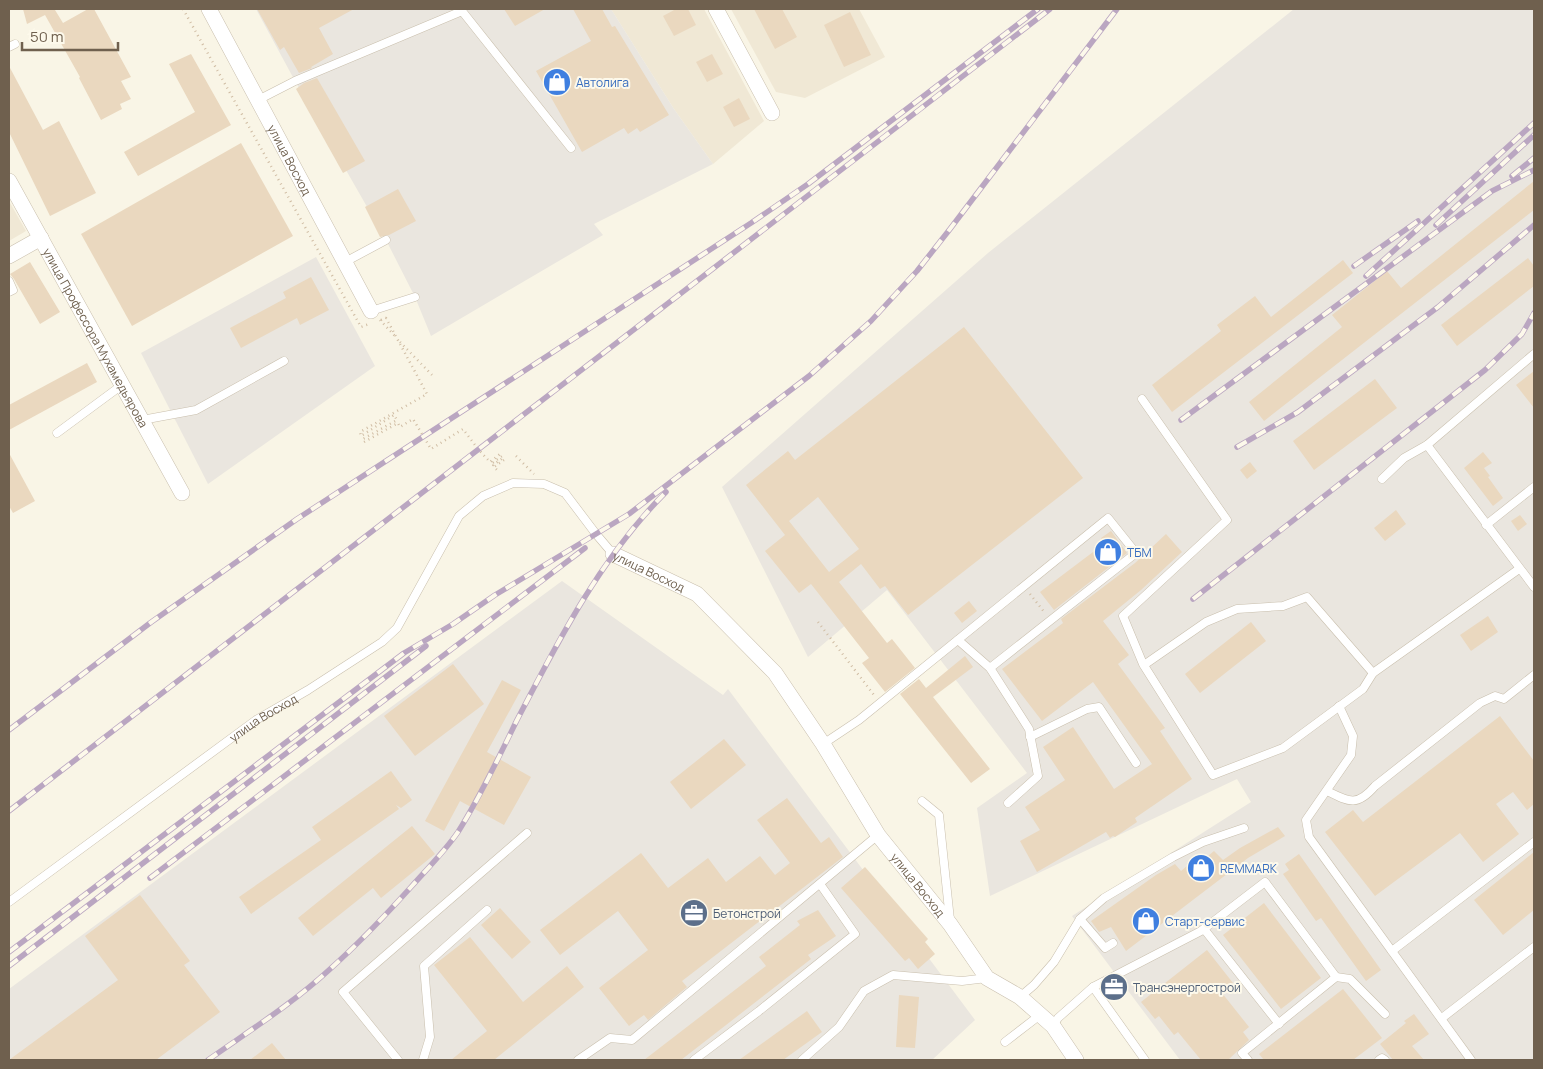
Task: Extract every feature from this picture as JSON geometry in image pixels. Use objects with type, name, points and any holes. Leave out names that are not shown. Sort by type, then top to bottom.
[{"type":"street","name":"улица Восход","points":[[209,9],[371,311]]},
{"type":"street","points":[[716,9],[772,113]]},
{"type":"street","name":"улица Профессора Мухамедьярова","points":[[9,181],[182,493]]},
{"type":"street","points":[[9,256],[41,238]]},
{"type":"street","name":"улица Восход","points":[[613,554],[697,594],[775,673],[823,744],[878,835],[950,924],[987,978],[1020,997],[1053,1026],[1076,1060]]},
{"type":"lane","points":[[258,100],[294,80],[462,11],[571,148]]},
{"type":"lane","points":[[345,262],[386,240]]},
{"type":"lane","points":[[9,281],[13,290],[9,292]]},
{"type":"lane","points":[[371,311],[415,297]]},
{"type":"lane","points":[[1382,479],[1404,458],[1427,445],[1534,354]]},
{"type":"lane","points":[[142,420],[196,410],[284,361]]},
{"type":"lane","points":[[56,432],[122,385]]},
{"type":"lane","points":[[1142,399],[1227,520],[1123,616],[1144,666],[1213,776],[1283,748],[1363,689],[1373,673],[1519,569]]},
{"type":"lane","points":[[1427,445],[1534,587]]},
{"type":"lane","name":"улица Восход","points":[[9,902],[256,720],[308,690],[382,642],[397,628],[459,516],[483,496],[513,483],[544,484],[565,493],[613,554]]},
{"type":"lane","points":[[1486,525],[1534,487]]},
{"type":"lane","points":[[823,744],[859,720],[1108,518],[1136,553],[990,668]]},
{"type":"lane","points":[[1144,666],[1206,622],[1236,609],[1283,606],[1307,597],[1373,673]]},
{"type":"lane","points":[[958,640],[990,668],[1029,729],[1038,776],[1008,803]]},
{"type":"lane","points":[[1327,790],[1348,801],[1365,797],[1375,786],[1480,703],[1495,696],[1504,699],[1534,675]]},
{"type":"lane","points":[[1339,706],[1353,736],[1351,755],[1306,820],[1310,837],[1472,1060]]},
{"type":"lane","points":[[1030,737],[1087,709],[1099,707],[1136,763]]},
{"type":"lane","points":[[922,801],[939,814],[950,924]]},
{"type":"lane","points":[[1020,997],[1034,985],[1054,962],[1080,919],[1104,898],[1173,857],[1203,842],[1244,828]]},
{"type":"lane","points":[[398,1060],[343,992],[527,833]]},
{"type":"lane","points":[[578,1060],[610,1038],[632,1040],[878,835]]},
{"type":"lane","points":[[1392,951],[1534,842]]},
{"type":"lane","points":[[1053,1026],[1058,1018],[1093,987],[1204,928],[1265,882],[1336,977],[1350,979],[1385,1014]]},
{"type":"lane","points":[[694,1060],[855,934],[820,884]]},
{"type":"lane","points":[[423,1060],[430,1037],[424,966],[486,910]]},
{"type":"lane","points":[[1080,919],[1105,948],[1114,943]]},
{"type":"lane","points":[[1204,928],[1278,1024]]},
{"type":"lane","points":[[1442,1018],[1534,947]]},
{"type":"lane","points":[[802,1060],[839,1027],[864,991],[893,975],[962,981],[987,978]]},
{"type":"lane","points":[[1248,1060],[1242,1053],[1336,977]]},
{"type":"lane","points":[[1093,987],[1145,1060]]},
{"type":"lane","points":[[1005,1042],[1040,1015]]},
{"type":"lane","points":[[1379,1060],[1382,1058],[1384,1060]]},
{"type":"path","points":[[371,311],[434,377]]},
{"type":"path","points":[[423,383],[427,394],[360,432],[361,436],[394,415],[397,420],[363,439],[364,442],[398,423],[400,427],[413,419],[431,449],[463,429],[478,450],[490,462],[500,454],[502,456],[492,464],[503,458],[504,460],[494,467],[497,470]]},
{"type":"path","points":[[516,456],[544,484]]},
{"type":"path","points":[[1024,586],[1050,620]]},
{"type":"path","points":[[818,622],[879,702]]},
{"type":"shaded area","points":[[256,9],[611,9],[674,109],[713,164],[594,224],[603,235],[431,336],[415,297],[386,240]]},
{"type":"shaded area","points":[[611,9],[704,9],[764,121],[713,164],[674,109]]},
{"type":"shaded area","points":[[731,9],[859,9],[885,57],[805,98],[776,92]]},
{"type":"shaded area","points":[[1294,9],[1534,9],[1534,1060],[1180,1060],[1072,916],[1251,802],[1237,779],[990,896],[977,808],[1027,773],[887,590],[808,657],[722,487],[988,253]]},
{"type":"shaded area","points":[[9,201],[26,231],[9,241]]},
{"type":"shaded area","points":[[316,257],[375,366],[208,484],[141,353]]},
{"type":"shaded area","points":[[562,581],[723,695],[728,689],[975,1020],[932,1060],[9,1060],[9,989]]},
{"type":"building","points":[[23,9],[58,9],[55,10],[63,23],[88,9],[94,9],[131,77],[121,81],[131,99],[120,104],[122,109],[101,120],[80,77],[45,15],[27,24]]},
{"type":"building","points":[[257,9],[354,9],[319,28],[333,54],[312,68],[299,73],[284,47],[280,50]]},
{"type":"building","points":[[504,9],[545,9],[515,26]]},
{"type":"building","points":[[573,9],[602,9],[612,27],[615,26],[669,115],[640,132],[637,128],[628,134],[624,128],[582,152],[536,71],[591,41]]},
{"type":"building","points":[[676,9],[688,9],[696,25],[674,36],[663,16]]},
{"type":"building","points":[[754,9],[782,9],[797,37],[775,49]]},
{"type":"building","points":[[850,12],[871,55],[844,67],[824,25]]},
{"type":"building","points":[[191,54],[231,125],[138,176],[124,152],[195,112],[169,64]]},
{"type":"building","points":[[712,54],[723,74],[707,82],[696,62]]},
{"type":"building","points":[[9,66],[43,130],[59,121],[96,193],[50,216],[9,132]]},
{"type":"building","points":[[317,78],[365,161],[343,173],[296,89],[304,83]]},
{"type":"building","points":[[739,98],[750,119],[734,127],[723,107]]},
{"type":"building","points":[[241,143],[293,236],[132,326],[81,234]]},
{"type":"building","points":[[1534,181],[1534,210],[1264,421],[1249,402],[1342,327],[1332,315],[1387,271],[1401,288]]},
{"type":"building","points":[[398,189],[416,221],[389,235],[380,237],[365,207]]},
{"type":"building","points":[[1528,258],[1534,266],[1534,286],[1457,346],[1441,325]]},
{"type":"building","points":[[1343,260],[1353,273],[1172,412],[1152,385],[1221,331],[1217,325],[1255,296],[1271,317]]},
{"type":"building","points":[[30,262],[60,312],[40,324],[10,274]]},
{"type":"building","points":[[311,277],[329,310],[300,325],[297,318],[241,348],[230,328],[286,298],[283,292]]},
{"type":"building","points":[[964,327],[1083,478],[908,615],[885,586],[880,589],[861,564],[839,582],[887,643],[892,639],[915,668],[885,692],[862,663],[869,658],[811,584],[799,593],[765,551],[785,535],[746,485],[788,451],[795,460]],"holes":[[[818,497],[859,549],[829,572],[789,521]]]},
{"type":"building","points":[[87,363],[97,382],[9,430],[9,405]]},
{"type":"building","points":[[1534,371],[1534,408],[1516,385]]},
{"type":"building","points":[[1375,379],[1397,408],[1314,470],[1293,441]]},
{"type":"building","points":[[1483,452],[1492,463],[1484,468],[1503,498],[1493,506],[1464,468]]},
{"type":"building","points":[[9,453],[35,501],[13,513],[9,506]]},
{"type":"building","points":[[1250,462],[1257,471],[1247,479],[1240,470]]},
{"type":"building","points":[[1396,510],[1406,524],[1385,541],[1374,528]]},
{"type":"building","points":[[1520,515],[1527,524],[1518,531],[1511,521]]},
{"type":"building","points":[[1111,531],[1127,553],[1054,610],[1040,592],[1105,543],[1101,538]]},
{"type":"building","points":[[1166,534],[1182,552],[1141,590],[1103,621],[1129,655],[1118,664],[1165,728],[1160,731],[1192,779],[1135,818],[1137,822],[1115,837],[1110,838],[1106,832],[1037,872],[1020,841],[1040,830],[1025,807],[1065,780],[1043,747],[1073,727],[1114,789],[1152,764],[1093,682],[1042,721],[1002,669],[1063,623],[1061,619],[1135,563]]},
{"type":"building","points":[[969,601],[977,611],[962,623],[954,613]]},
{"type":"building","points":[[1488,616],[1498,632],[1471,651],[1460,635]]},
{"type":"building","points":[[1251,622],[1266,641],[1200,693],[1185,674]]},
{"type":"building","points":[[965,656],[973,667],[933,697],[990,769],[971,783],[900,694],[919,679],[926,688]]},
{"type":"building","points":[[453,664],[484,704],[415,756],[384,716]]},
{"type":"building","points":[[502,680],[521,690],[487,752],[531,777],[504,825],[460,801],[444,831],[425,821]]},
{"type":"building","points":[[1500,716],[1534,761],[1534,804],[1527,810],[1513,792],[1496,804],[1519,834],[1483,862],[1460,833],[1375,896],[1325,832],[1353,810],[1363,822]]},
{"type":"building","points":[[724,739],[746,765],[691,809],[670,782]]},
{"type":"building","points":[[391,771],[412,800],[401,808],[396,805],[399,809],[251,914],[239,897],[321,840],[312,827]]},
{"type":"building","points":[[787,798],[821,843],[829,837],[843,857],[682,981],[687,987],[648,1020],[644,1015],[629,1026],[599,988],[648,950],[618,911],[560,955],[540,930],[641,853],[668,888],[708,858],[726,882],[760,856],[775,875],[790,863],[757,820]]},
{"type":"building","points":[[412,826],[435,854],[381,898],[373,888],[313,936],[298,918]]},
{"type":"building","points":[[1278,827],[1285,836],[1248,858],[1126,951],[1111,927],[1099,932],[1091,921],[1156,875],[1175,864],[1181,871],[1187,866],[1190,871],[1214,851],[1223,860],[1240,848]]},
{"type":"building","points":[[1534,852],[1534,910],[1503,935],[1474,900]]},
{"type":"building","points":[[1299,854],[1381,970],[1366,981],[1321,918],[1316,921],[1283,874],[1289,870],[1285,864]]},
{"type":"building","points":[[865,867],[928,939],[925,942],[935,954],[918,969],[909,958],[905,961],[841,888]]},
{"type":"building","points":[[140,895],[190,961],[184,965],[220,1012],[156,1060],[9,1060],[118,980],[85,936]]},
{"type":"building","points":[[1264,903],[1321,978],[1281,1009],[1223,935]]},
{"type":"building","points":[[500,908],[531,942],[512,959],[481,925]]},
{"type":"building","points":[[818,910],[836,936],[808,955],[811,959],[681,1060],[644,1060],[766,966],[759,957],[800,925],[797,921]]},
{"type":"building","points":[[470,937],[523,1002],[567,966],[584,987],[494,1060],[451,1060],[487,1031],[434,965]]},
{"type":"building","points":[[1207,950],[1233,983],[1222,993],[1249,1027],[1243,1032],[1249,1040],[1228,1060],[1201,1060],[1178,1032],[1174,1035],[1159,1016],[1155,1019],[1141,1002]]},
{"type":"building","points":[[1343,989],[1382,1038],[1353,1060],[1264,1060],[1259,1054]]},
{"type":"building","points":[[899,995],[919,997],[915,1048],[896,1047]]},
{"type":"building","points":[[807,1011],[822,1032],[783,1060],[739,1060]]},
{"type":"building","points":[[1414,1014],[1429,1034],[1412,1046],[1424,1060],[1393,1060],[1380,1044]]},
{"type":"building","points":[[272,1043],[286,1060],[250,1060]]},
{"type":"railway","points":[[9,730],[150,623],[297,519],[808,184],[1038,9]]},
{"type":"railway","points":[[9,811],[1050,9]]},
{"type":"railway","points":[[9,952],[404,653],[453,624],[495,595],[629,514],[809,376],[871,321],[917,271],[1117,9]]},
{"type":"railway","points":[[1366,276],[1534,123]]},
{"type":"railway","points":[[1436,225],[1534,135]]},
{"type":"railway","points":[[1512,176],[1534,158]]},
{"type":"railway","points":[[1181,420],[1492,191],[1534,170]]},
{"type":"railway","points":[[1354,266],[1418,221]]},
{"type":"railway","points":[[1237,447],[1298,412],[1438,307],[1534,225]]},
{"type":"railway","points":[[1193,599],[1485,370],[1522,334],[1534,313]]},
{"type":"railway","points":[[208,1060],[285,1006],[329,970],[381,919],[447,846],[474,805],[548,661],[582,601],[621,544],[666,492]]},
{"type":"railway","points":[[150,878],[585,548]]},
{"type":"railway","points":[[9,966],[426,646]]},
{"type":"place","name":"Автолига","points":[[557,82]]},
{"type":"place","name":"ТБМ","points":[[1108,552]]},
{"type":"place","name":"REMMARK","points":[[1201,868]]},
{"type":"place","name":"Бетонстрой","points":[[694,913]]},
{"type":"place","name":"Старт-сервис","points":[[1146,921]]},
{"type":"place","name":"Трансэнергострой","points":[[1114,987]]}]
